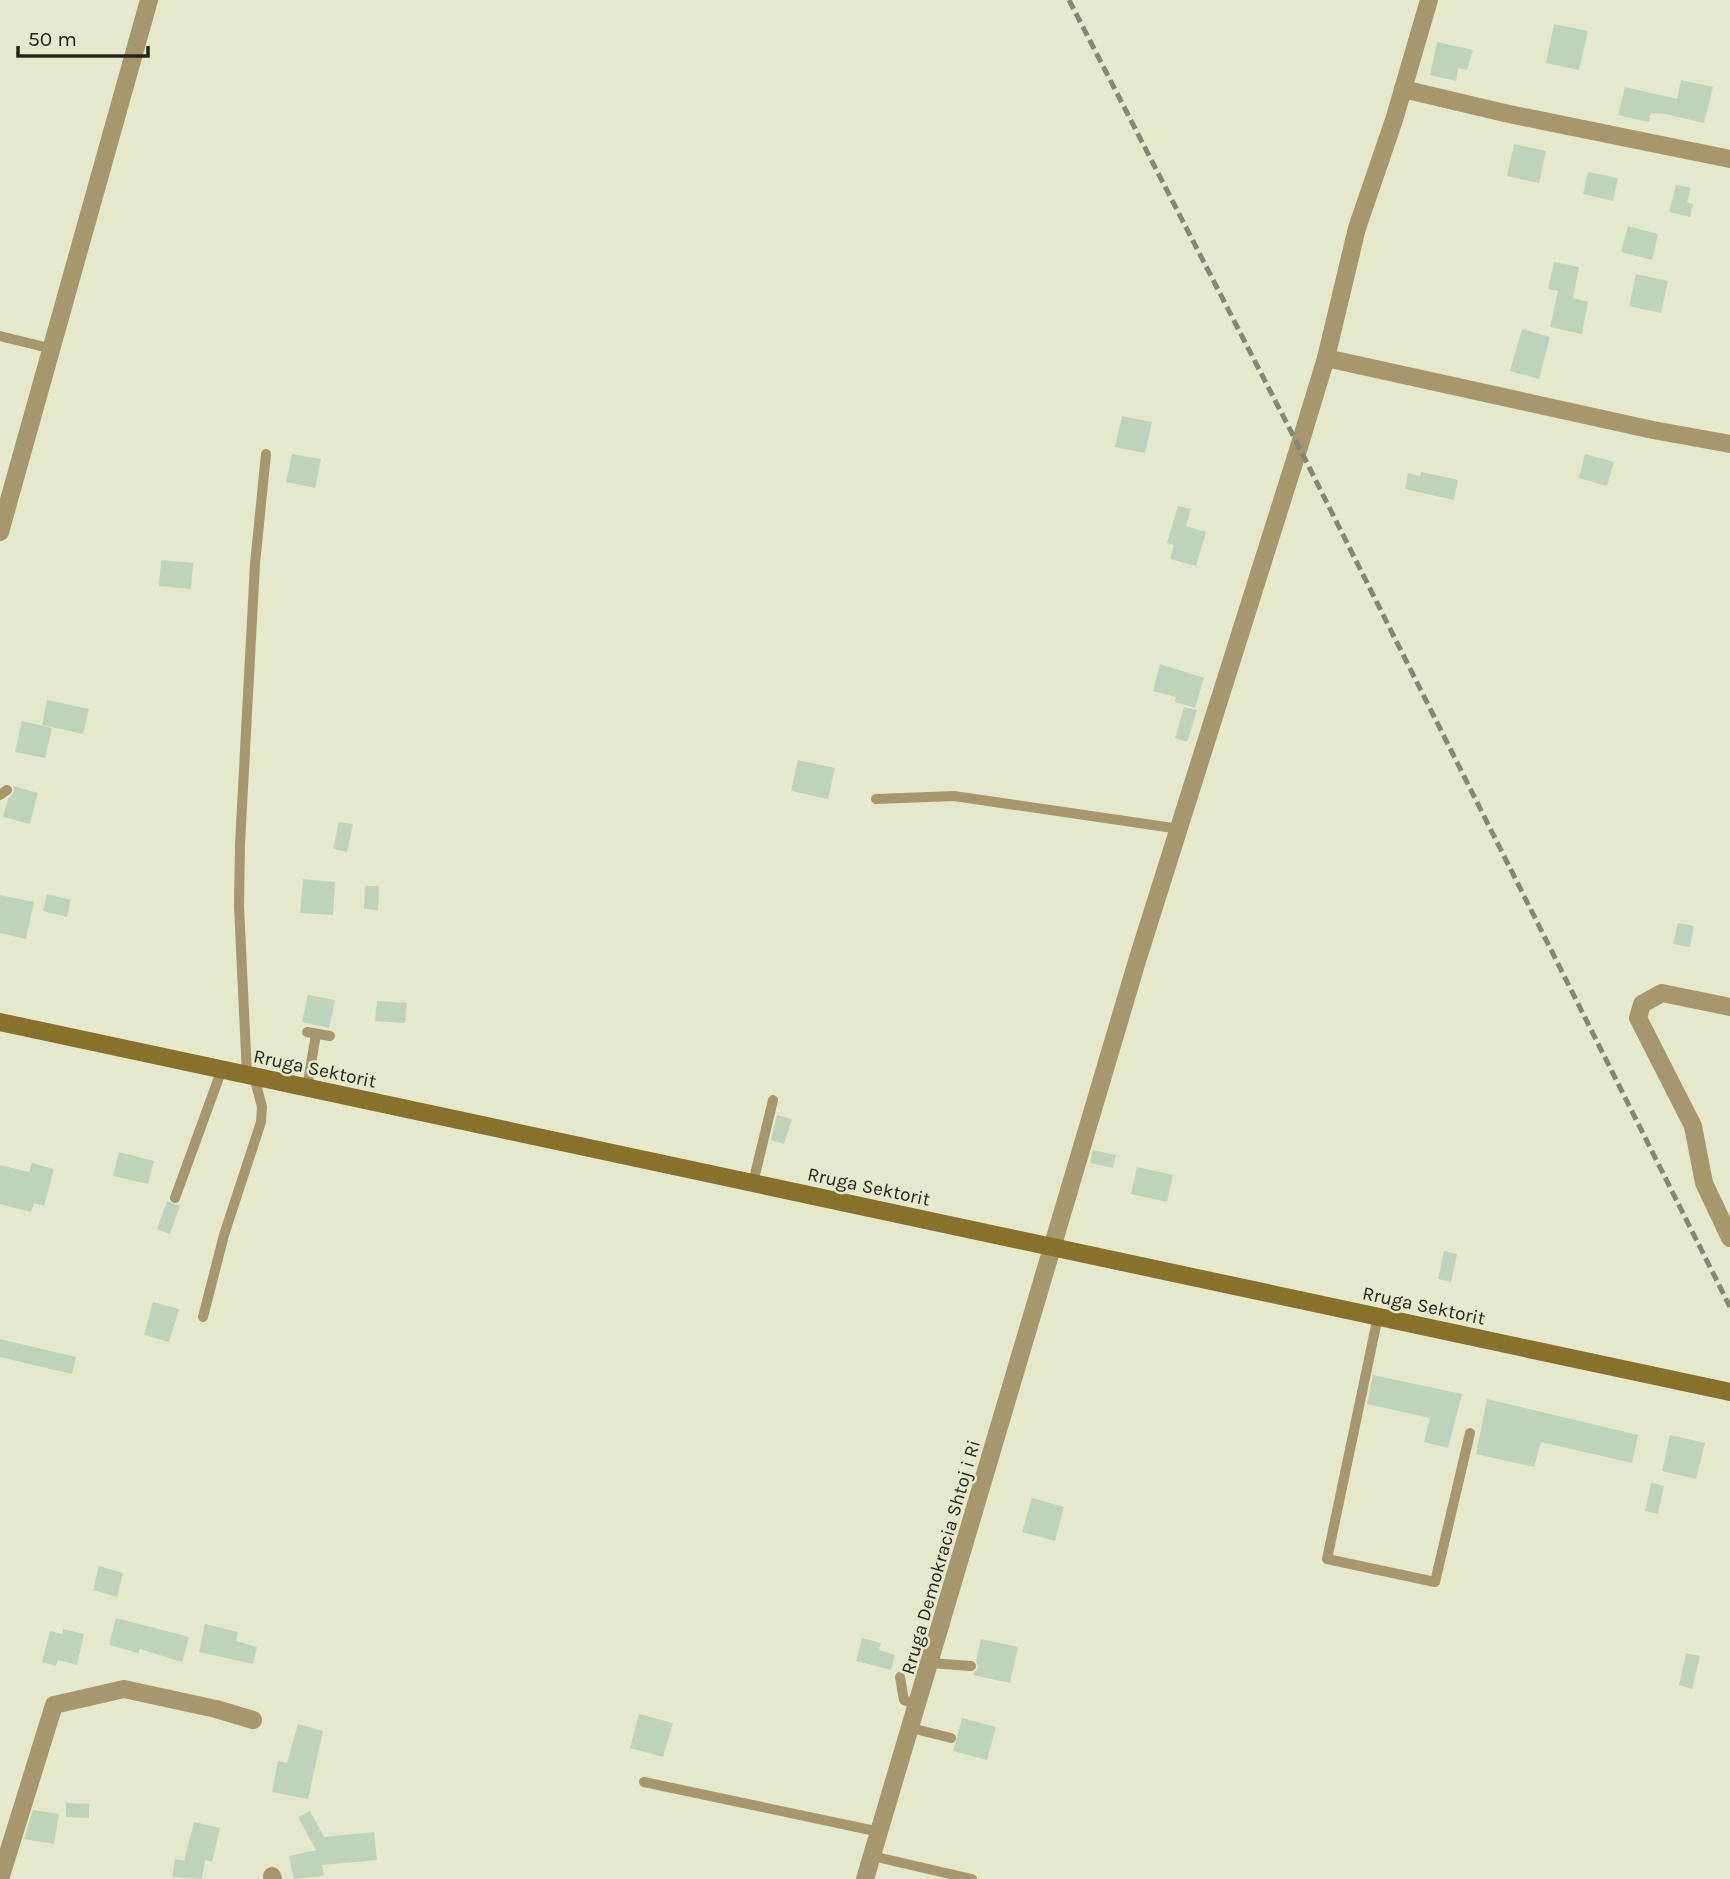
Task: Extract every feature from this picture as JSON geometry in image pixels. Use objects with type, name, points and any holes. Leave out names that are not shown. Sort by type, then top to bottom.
[{"type":"street","points":[[0,532],[149,0]]},
{"type":"street","name":"Rruga Demokracia Shtoj i Ri","points":[[865,1879],[1133,974],[1325,358],[1357,228],[1429,0]]},
{"type":"street","points":[[1403,89],[1509,114],[1730,159]]},
{"type":"street","points":[[1325,358],[1653,430],[1730,444]]},
{"type":"street","points":[[1730,1007],[1662,993],[1642,1004],[1638,1018],[1693,1126],[1704,1183],[1730,1238]]},
{"type":"street","name":"Rruga Sektorit","points":[[0,1022],[1730,1392]]},
{"type":"street","points":[[0,1879],[54,1705],[124,1689],[253,1720]]},
{"type":"lane","points":[[0,336],[53,350]]},
{"type":"lane","points":[[203,1318],[225,1235],[261,1122],[262,1107],[251,1075],[239,906],[256,564],[267,454]]},
{"type":"lane","points":[[876,799],[954,796],[1180,829]]},
{"type":"lane","points":[[307,1088],[311,1033],[330,1036]]},
{"type":"lane","points":[[175,1198],[222,1069]]},
{"type":"lane","points":[[753,1183],[773,1100]]},
{"type":"lane","points":[[1378,1316],[1327,1559],[1436,1583],[1470,1433]]},
{"type":"lane","points":[[930,1663],[971,1666]]},
{"type":"lane","points":[[900,1677],[904,1700],[918,1705]]},
{"type":"lane","points":[[911,1728],[951,1738]]},
{"type":"lane","points":[[644,1782],[880,1832]]},
{"type":"lane","points":[[872,1856],[972,1879]]},
{"type":"building","points":[[1554,24],[1588,31],[1579,70],[1546,63]]},
{"type":"building","points":[[1437,42],[1473,50],[1467,70],[1458,68],[1456,81],[1430,75]]},
{"type":"building","points":[[1681,80],[1713,87],[1704,123],[1665,114],[1651,113],[1649,122],[1618,115],[1625,87],[1677,99]]},
{"type":"building","points":[[1514,144],[1546,151],[1539,183],[1507,176]]},
{"type":"building","points":[[1588,172],[1618,178],[1613,201],[1583,194]]},
{"type":"building","points":[[1676,185],[1691,188],[1687,202],[1693,204],[1690,217],[1669,212]]},
{"type":"building","points":[[1628,226],[1658,234],[1652,260],[1621,252]]},
{"type":"building","points":[[1554,262],[1579,267],[1573,298],[1588,302],[1582,334],[1550,327],[1558,291],[1548,289]]},
{"type":"building","points":[[1636,274],[1668,281],[1661,313],[1629,306]]},
{"type":"building","points":[[1522,329],[1550,337],[1539,379],[1510,371]]},
{"type":"building","points":[[1122,416],[1152,422],[1145,453],[1115,447]]},
{"type":"building","points":[[292,454],[321,459],[315,488],[286,482]]},
{"type":"building","points":[[1585,454],[1614,462],[1607,486],[1579,478]]},
{"type":"building","points":[[1421,472],[1458,480],[1454,500],[1405,489],[1408,473],[1420,476]]},
{"type":"building","points":[[1178,506],[1191,509],[1186,526],[1206,532],[1196,566],[1170,559],[1174,545],[1167,543]]},
{"type":"building","points":[[161,560],[193,563],[191,589],[159,586]]},
{"type":"building","points":[[1160,664],[1204,678],[1195,708],[1175,702],[1176,697],[1153,691]]},
{"type":"building","points":[[47,700],[89,709],[83,734],[42,725]]},
{"type":"building","points":[[1184,707],[1197,710],[1187,742],[1175,738]]},
{"type":"building","points":[[22,721],[52,728],[45,758],[15,752]]},
{"type":"building","points":[[798,760],[835,768],[828,799],[791,791]]},
{"type":"building","points":[[13,786],[38,793],[30,824],[3,817],[8,799],[14,792]]},
{"type":"building","points":[[339,822],[353,824],[347,852],[333,849]]},
{"type":"building","points":[[303,879],[335,882],[333,915],[300,913]]},
{"type":"building","points":[[365,886],[379,886],[378,910],[364,909]]},
{"type":"building","points":[[47,894],[71,900],[67,917],[43,911]]},
{"type":"building","points":[[0,895],[34,902],[26,939],[0,933]]},
{"type":"building","points":[[1678,923],[1694,926],[1690,947],[1673,944]]},
{"type":"building","points":[[308,995],[335,1000],[329,1028],[302,1022]]},
{"type":"building","points":[[377,1001],[407,1003],[405,1023],[375,1021]]},
{"type":"building","points":[[777,1115],[792,1119],[784,1144],[771,1140]]},
{"type":"building","points":[[1093,1150],[1116,1155],[1113,1168],[1090,1163]]},
{"type":"building","points":[[119,1152],[154,1161],[148,1184],[113,1176]]},
{"type":"building","points":[[32,1163],[54,1169],[44,1206],[34,1203],[31,1212],[0,1204],[0,1165],[29,1172]]},
{"type":"building","points":[[1137,1167],[1173,1175],[1167,1202],[1131,1194]]},
{"type":"building","points":[[167,1201],[180,1206],[170,1234],[157,1229]]},
{"type":"building","points":[[1444,1251],[1457,1254],[1451,1282],[1438,1279]]},
{"type":"building","points":[[153,1302],[179,1309],[169,1342],[144,1335]]},
{"type":"building","points":[[0,1339],[76,1357],[72,1374],[0,1357]]},
{"type":"building","points":[[1373,1375],[1462,1394],[1448,1448],[1424,1442],[1430,1418],[1367,1404]]},
{"type":"building","points":[[1487,1399],[1638,1435],[1632,1463],[1541,1442],[1534,1467],[1476,1454]]},
{"type":"building","points":[[1670,1435],[1705,1443],[1696,1479],[1662,1471]]},
{"type":"building","points":[[1651,1483],[1664,1486],[1658,1514],[1645,1511]]},
{"type":"building","points":[[1032,1498],[1064,1507],[1055,1541],[1022,1532]]},
{"type":"building","points":[[99,1566],[123,1573],[117,1597],[93,1590]]},
{"type":"building","points":[[116,1618],[189,1637],[182,1662],[140,1649],[138,1653],[109,1645]]},
{"type":"building","points":[[205,1624],[238,1632],[236,1641],[257,1647],[253,1664],[199,1652]]},
{"type":"building","points":[[63,1629],[84,1634],[77,1665],[58,1660],[56,1666],[42,1662],[50,1631],[62,1634]]},
{"type":"building","points":[[862,1638],[881,1643],[879,1650],[895,1655],[891,1670],[856,1661]]},
{"type":"building","points":[[981,1639],[1018,1647],[1010,1683],[973,1675],[978,1667],[976,1661]]},
{"type":"building","points":[[1686,1653],[1700,1656],[1692,1689],[1679,1685]]},
{"type":"building","points":[[639,1714],[673,1723],[663,1757],[630,1748]]},
{"type":"building","points":[[962,1718],[996,1727],[987,1760],[953,1751]]},
{"type":"building","points":[[298,1724],[323,1731],[308,1799],[272,1792],[278,1761],[287,1763]]},
{"type":"building","points":[[66,1803],[89,1804],[89,1818],[66,1817]]},
{"type":"building","points":[[33,1810],[59,1814],[54,1844],[24,1839]]},
{"type":"building","points":[[310,1811],[324,1837],[374,1832],[377,1860],[322,1865],[324,1876],[294,1879],[289,1856],[316,1850],[298,1817]]},
{"type":"building","points":[[194,1822],[220,1828],[212,1862],[205,1860],[202,1879],[172,1877],[175,1859],[184,1861]]},
{"type":"railway","points":[[1069,0],[1299,447],[1730,1307]]}]
